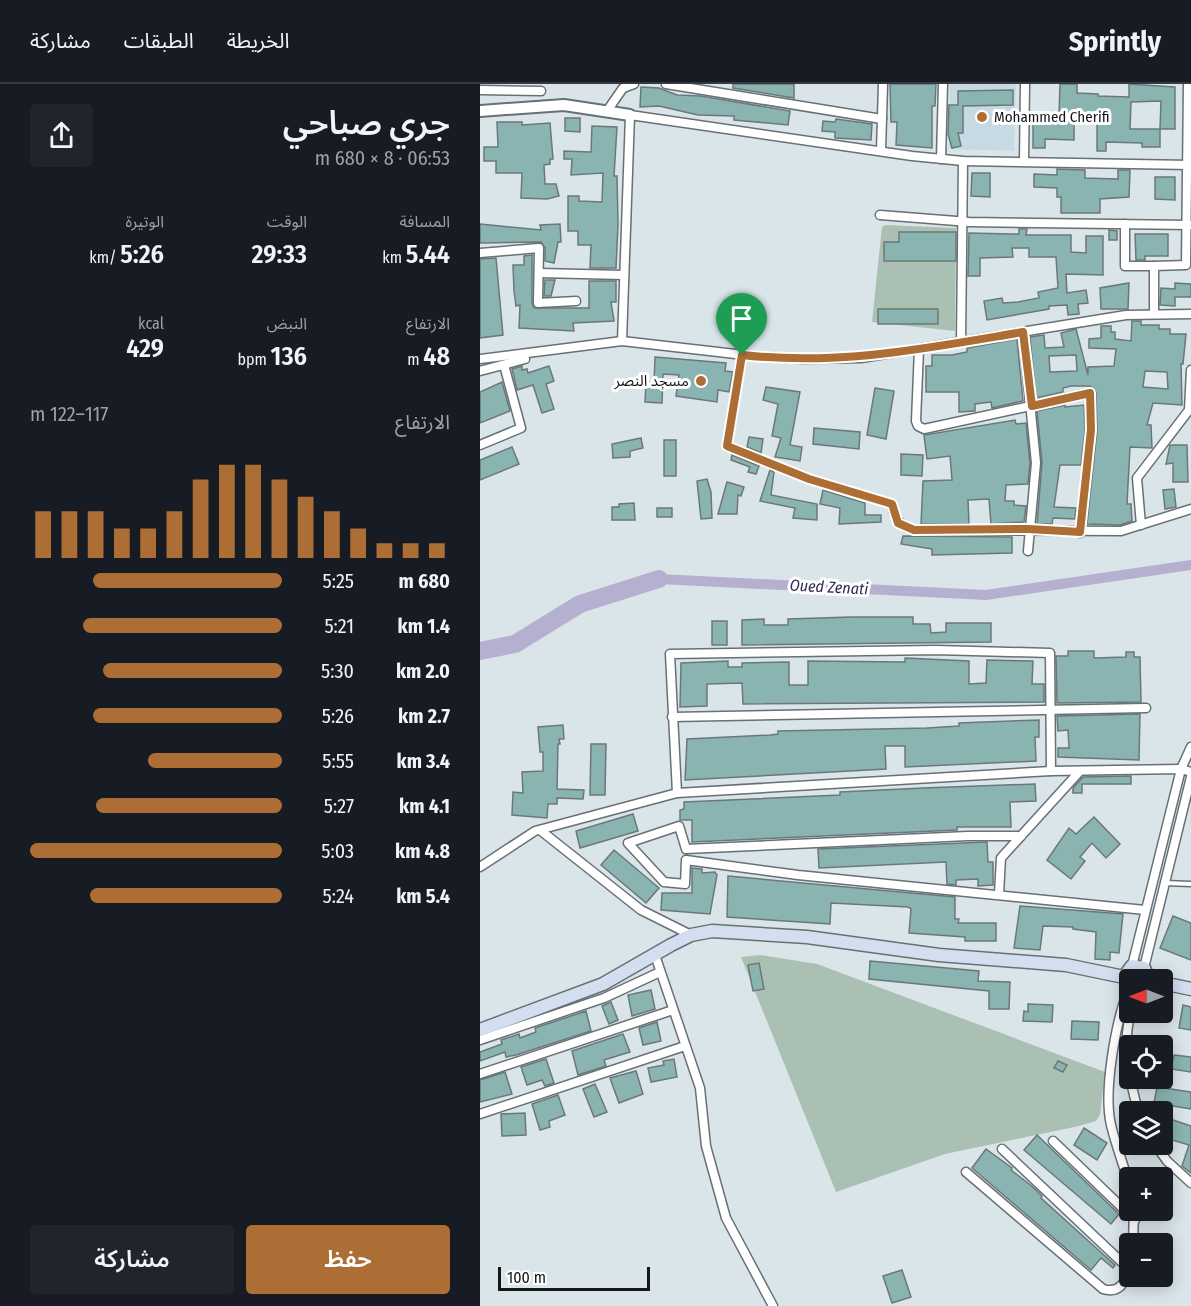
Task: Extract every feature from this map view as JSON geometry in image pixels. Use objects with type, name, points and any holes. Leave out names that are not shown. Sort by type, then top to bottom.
[{"type":"main road","points":[[480,1030],[603,984],[691,935],[712,931],[807,937],[939,955],[1066,965],[1119,982]]},
{"type":"main road","points":[[1173,984],[1191,988]]},
{"type":"street","points":[[607,111],[623,88],[634,84]]},
{"type":"street","points":[[666,84],[692,86],[882,119]]},
{"type":"street","points":[[881,151],[883,84]]},
{"type":"street","points":[[941,159],[943,84]]},
{"type":"street","points":[[1024,161],[1025,84]]},
{"type":"street","points":[[1125,224],[1125,266],[1186,265],[1189,225],[1188,84]]},
{"type":"street","points":[[480,90],[541,88],[546,105]]},
{"type":"street","points":[[480,111],[546,105],[607,111],[963,161],[1189,164]]},
{"type":"street","points":[[622,340],[630,116]]},
{"type":"street","points":[[961,342],[963,161]]},
{"type":"street","points":[[880,215],[963,221],[1189,225]]},
{"type":"street","points":[[480,253],[539,248],[538,303],[576,302]]},
{"type":"street","points":[[1154,266],[1154,314]]},
{"type":"street","points":[[539,273],[624,275]]},
{"type":"street","points":[[480,359],[548,352],[622,340],[742,355],[835,359],[919,349],[1106,318],[1191,314]]},
{"type":"street","points":[[1023,332],[1036,463],[1028,551]]},
{"type":"street","points":[[919,349],[918,426],[924,429],[1090,393],[1091,430],[1080,532]]},
{"type":"street","points":[[480,372],[548,352]]},
{"type":"street","points":[[742,355],[727,446],[809,479],[892,504],[898,523],[914,530],[1121,531],[1191,509]]},
{"type":"street","points":[[480,445],[521,428],[504,365]]},
{"type":"street","points":[[1141,525],[1137,478],[1189,410],[1191,370]]},
{"type":"street","points":[[677,793],[670,654],[936,650],[1050,653],[1051,771]]},
{"type":"street","points":[[672,717],[957,713],[1050,708],[1146,708]]},
{"type":"street","points":[[1142,969],[1145,910],[1181,769],[1191,747]]},
{"type":"street","points":[[480,867],[519,839],[540,830],[677,793],[1051,771],[1181,769],[1191,772]]},
{"type":"street","points":[[999,894],[1002,858],[1080,771]]},
{"type":"street","points":[[1142,969],[1191,777]]},
{"type":"street","points":[[1021,836],[968,836],[686,849],[679,826],[628,843],[664,882],[685,884],[686,860],[798,875],[1145,910]]},
{"type":"street","points":[[540,830],[640,910],[691,935]]},
{"type":"street","points":[[655,955],[700,1088],[706,1146],[726,1218],[773,1306]]},
{"type":"street","points":[[480,1040],[604,998],[660,972]]},
{"type":"street","points":[[480,1074],[673,1010]]},
{"type":"street","points":[[1119,1012],[1109,1105],[1111,1123],[1124,1167]]},
{"type":"street","points":[[480,1114],[686,1046]]},
{"type":"street","points":[[1053,1141],[1119,1205]]},
{"type":"street","points":[[1002,1149],[1119,1260]]},
{"type":"street","points":[[1163,1155],[1191,1183]]},
{"type":"street","points":[[966,1172],[1103,1288],[1112,1291],[1120,1287]]},
{"type":"lane","points":[[1164,883],[1191,884]]},
{"type":"shaded area","name":"Mohammed Cherifi","points":[[950,84],[1016,84],[1014,151],[949,149]]},
{"type":"green space","points":[[886,225],[956,228],[955,331],[872,322],[882,227]]},
{"type":"green space","points":[[760,955],[817,964],[1105,1072],[1100,1115],[1096,1121],[1079,1126],[945,1154],[836,1192],[741,957]]},
{"type":"building","points":[[733,84],[794,84],[794,98],[733,88]]},
{"type":"building","points":[[890,84],[936,84],[935,106],[932,106],[932,148],[896,145],[897,122],[891,122]]},
{"type":"building","points":[[1060,84],[1077,84],[1077,93],[1129,97],[1129,84],[1175,87],[1175,129],[1160,129],[1160,147],[1142,147],[1142,143],[1106,142],[1106,151],[1097,151],[1097,122],[1074,122],[1074,140],[1045,139],[1045,148],[1033,148],[1033,116],[1059,116]],"holes":[[[1161,101],[1160,129],[1130,129],[1131,102]]]},
{"type":"building","points":[[641,87],[659,88],[677,95],[701,96],[790,111],[788,125],[734,120],[734,116],[698,115],[659,106],[640,107]]},
{"type":"building","points":[[1013,90],[1013,105],[963,106],[963,133],[958,133],[961,146],[952,148],[948,134],[949,105],[958,105],[958,91]]},
{"type":"building","points":[[565,118],[580,118],[580,132],[565,131]]},
{"type":"building","points":[[836,119],[872,124],[871,140],[835,138],[835,132],[822,131],[823,121],[835,122]]},
{"type":"building","points":[[497,122],[522,122],[522,125],[550,123],[553,159],[550,159],[550,164],[544,165],[545,184],[556,184],[559,196],[547,199],[521,198],[522,173],[496,173],[496,161],[484,161],[484,147],[498,147]]},
{"type":"building","points":[[592,126],[617,127],[614,176],[617,176],[616,268],[590,268],[591,245],[578,245],[578,231],[568,231],[568,196],[579,196],[579,201],[602,202],[603,173],[571,175],[572,159],[564,159],[564,151],[591,152]]},
{"type":"building","points":[[1057,169],[1085,170],[1085,178],[1118,179],[1118,170],[1130,170],[1129,197],[1100,199],[1100,213],[1061,213],[1061,197],[1057,197],[1057,188],[1034,187],[1034,174],[1057,175]]},
{"type":"building","points":[[972,173],[990,173],[990,197],[971,196]]},
{"type":"building","points":[[1155,177],[1175,177],[1175,200],[1155,199]]},
{"type":"building","points":[[480,224],[541,230],[540,225],[560,224],[561,242],[558,242],[554,263],[545,261],[545,248],[541,242],[480,243]]},
{"type":"building","points":[[1019,229],[1027,229],[1026,235],[1071,235],[1071,252],[1086,253],[1086,236],[1103,236],[1103,275],[1066,274],[1067,293],[1086,290],[1088,303],[1078,304],[1079,314],[1068,315],[1067,305],[1049,306],[1049,309],[987,320],[984,301],[1002,298],[1003,303],[1018,302],[1039,298],[1038,292],[1058,288],[1056,257],[1029,257],[1029,248],[1012,248],[1013,257],[980,258],[980,276],[968,276],[969,233],[1019,234]]},
{"type":"building","points":[[1109,230],[1117,231],[1117,240],[1109,240]]},
{"type":"building","points":[[899,232],[956,232],[956,261],[884,261],[884,242],[899,242]]},
{"type":"building","points":[[1135,234],[1168,234],[1168,256],[1145,256],[1145,260],[1136,260]]},
{"type":"building","points":[[532,255],[532,303],[534,308],[589,308],[589,281],[616,281],[616,302],[611,302],[614,321],[573,323],[574,331],[519,328],[520,305],[516,306],[513,265],[524,265],[524,256]]},
{"type":"building","points":[[496,258],[503,335],[480,338],[480,259]]},
{"type":"building","points":[[545,280],[555,280],[551,296],[544,296]]},
{"type":"building","points":[[1129,283],[1128,309],[1101,309],[1100,288]]},
{"type":"building","points":[[1175,283],[1191,284],[1191,297],[1175,297],[1175,306],[1160,305],[1161,288],[1175,289]]},
{"type":"building","points":[[878,309],[938,309],[938,324],[878,324]]},
{"type":"building","points":[[1132,321],[1141,321],[1141,325],[1159,325],[1159,329],[1170,329],[1170,334],[1186,334],[1183,364],[1181,364],[1182,405],[1153,403],[1147,425],[1151,425],[1152,448],[1130,447],[1127,504],[1131,504],[1132,521],[1120,525],[1087,524],[1097,431],[1096,392],[1090,386],[1071,386],[1063,388],[1063,392],[1036,398],[1030,337],[1044,335],[1045,348],[1064,347],[1061,333],[1076,329],[1088,375],[1088,367],[1114,366],[1116,349],[1089,348],[1089,339],[1101,338],[1101,326],[1111,326],[1111,332],[1115,332],[1115,339],[1131,341]],"holes":[[[1076,355],[1077,371],[1050,372],[1049,356]],[[1145,371],[1167,372],[1168,389],[1143,387]]]},
{"type":"building","points":[[1017,339],[1023,401],[992,408],[991,402],[975,404],[975,411],[959,412],[959,392],[926,392],[926,366],[932,366],[932,355],[952,355],[967,352],[967,348]]},
{"type":"building","points":[[655,357],[726,363],[725,371],[733,372],[729,392],[718,390],[717,402],[676,396],[679,375],[663,374],[662,403],[645,402],[646,382],[654,383]]},
{"type":"building","points":[[522,366],[522,370],[527,369],[528,373],[549,366],[554,381],[546,384],[554,409],[542,413],[533,385],[517,390],[512,369]]},
{"type":"building","points":[[502,382],[510,411],[480,423],[480,392]]},
{"type":"building","points":[[766,387],[800,392],[790,445],[802,447],[800,461],[775,457],[781,438],[772,436],[778,404],[763,400]]},
{"type":"building","points":[[875,388],[894,391],[886,439],[867,435]]},
{"type":"building","points":[[1065,405],[1065,407],[1084,405],[1085,430],[1081,465],[1060,465],[1054,507],[1076,508],[1075,519],[1053,518],[1052,524],[1037,524],[1042,463],[1037,411]]},
{"type":"building","points":[[1015,420],[1016,424],[1026,423],[1030,463],[1028,484],[1006,485],[1005,501],[1014,501],[1014,505],[1026,506],[1024,522],[991,524],[989,499],[968,500],[969,524],[921,524],[923,481],[952,480],[950,456],[927,459],[924,435]]},
{"type":"building","points":[[814,428],[860,432],[859,449],[813,444]]},
{"type":"building","points":[[749,437],[763,439],[761,453],[747,447]]},
{"type":"building","points":[[641,438],[643,448],[630,451],[630,457],[613,458],[612,444]]},
{"type":"building","points":[[664,440],[676,440],[676,476],[664,476]]},
{"type":"building","points":[[1170,445],[1187,445],[1188,482],[1173,482],[1173,463],[1166,464]]},
{"type":"building","points":[[512,447],[519,464],[480,480],[480,460]]},
{"type":"building","points":[[901,454],[923,455],[922,476],[901,475]]},
{"type":"building","points":[[732,455],[759,466],[756,474],[748,472],[750,467],[731,460]]},
{"type":"building","points":[[770,470],[774,472],[771,495],[817,504],[817,520],[793,518],[795,508],[760,501]]},
{"type":"building","points":[[707,479],[711,492],[712,518],[701,519],[697,481]]},
{"type":"building","points":[[727,482],[744,487],[741,496],[738,495],[737,514],[718,514]]},
{"type":"building","points":[[1174,489],[1176,507],[1165,509],[1163,490]]},
{"type":"building","points":[[823,490],[865,503],[865,515],[881,515],[881,522],[839,524],[840,508],[820,504]]},
{"type":"building","points":[[634,503],[635,520],[612,520],[612,507]]},
{"type":"building","points":[[657,508],[672,508],[672,517],[657,517]]},
{"type":"building","points":[[903,536],[1012,537],[1012,553],[932,555],[932,549],[901,544]]},
{"type":"building","points":[[913,617],[913,624],[930,624],[931,633],[946,632],[946,623],[991,623],[991,642],[742,645],[742,620],[764,619],[764,625],[788,625],[788,619]]},
{"type":"building","points":[[712,621],[727,621],[727,645],[712,645]]},
{"type":"building","points":[[1068,651],[1094,651],[1094,658],[1126,657],[1126,652],[1134,652],[1134,657],[1140,657],[1141,702],[1057,703],[1056,656],[1068,656]]},
{"type":"building","points":[[905,658],[969,661],[969,684],[986,683],[987,660],[1033,661],[1032,684],[1044,684],[1044,702],[743,704],[742,683],[707,684],[707,706],[680,707],[681,663],[728,661],[728,667],[742,667],[742,663],[789,662],[789,685],[808,685],[808,661],[905,662]]},
{"type":"building","points":[[1140,714],[1139,760],[1058,757],[1058,748],[1069,748],[1068,730],[1058,731],[1057,716]]},
{"type":"building","points":[[1039,720],[1039,737],[1035,737],[1036,761],[905,767],[905,746],[885,746],[886,769],[685,780],[687,739],[770,735],[778,734],[778,731],[927,728],[959,726],[959,723]]},
{"type":"building","points":[[563,725],[564,739],[559,739],[560,744],[558,744],[557,789],[584,790],[583,799],[557,798],[557,804],[548,804],[547,818],[512,815],[513,792],[523,793],[522,772],[543,771],[543,752],[540,752],[538,727]]},
{"type":"building","points":[[591,744],[606,744],[605,795],[590,795]]},
{"type":"building","points":[[1131,776],[1131,784],[1082,784],[1082,793],[1073,793],[1073,788],[1083,777]]},
{"type":"building","points":[[1035,784],[1036,801],[1010,802],[1011,827],[957,827],[957,830],[692,842],[692,820],[680,820],[680,810],[684,809],[684,802],[840,795],[840,792]]},
{"type":"building","points":[[633,814],[638,831],[580,848],[576,831]]},
{"type":"building","points":[[1094,817],[1120,844],[1106,858],[1092,843],[1080,857],[1085,861],[1071,879],[1047,860],[1069,828],[1076,834]]},
{"type":"building","points":[[987,842],[988,862],[993,862],[993,885],[978,886],[978,879],[956,880],[956,885],[947,884],[946,862],[819,868],[818,849]]},
{"type":"building","points":[[614,850],[659,888],[646,903],[601,865]]},
{"type":"building","points":[[692,868],[702,869],[702,873],[715,872],[717,875],[710,914],[661,910],[662,893],[692,893]]},
{"type":"building","points":[[728,876],[955,897],[955,919],[959,919],[958,923],[996,923],[996,941],[965,941],[965,937],[909,933],[911,909],[908,907],[831,903],[830,924],[727,917]]},
{"type":"building","points":[[1020,906],[1123,914],[1119,953],[1110,952],[1110,960],[1095,959],[1096,932],[1073,929],[1073,927],[1043,926],[1040,950],[1014,948]]},
{"type":"building","points":[[1173,916],[1191,923],[1191,960],[1160,948]]},
{"type":"building","points":[[870,961],[979,971],[978,981],[1010,982],[1009,1009],[989,1009],[989,991],[869,979]]},
{"type":"building","points":[[759,963],[764,989],[753,991],[748,965]]},
{"type":"building","points":[[651,990],[655,1009],[632,1016],[628,995]]},
{"type":"building","points":[[611,1002],[618,1020],[609,1024],[602,1006]]},
{"type":"building","points":[[1028,1004],[1053,1005],[1052,1022],[1023,1021],[1024,1011],[1028,1012]]},
{"type":"building","points":[[1183,1005],[1191,1007],[1191,1030],[1179,1028]]},
{"type":"building","points":[[586,1011],[591,1031],[516,1055],[506,1057],[505,1052],[480,1061],[480,1052],[502,1044],[501,1040],[519,1034],[520,1038],[536,1032],[535,1028]]},
{"type":"building","points":[[1072,1021],[1099,1022],[1098,1040],[1071,1039]]},
{"type":"building","points":[[657,1022],[661,1041],[643,1045],[639,1028]]},
{"type":"building","points":[[623,1034],[630,1052],[604,1060],[606,1066],[578,1075],[572,1051]]},
{"type":"building","points":[[1174,1055],[1191,1057],[1191,1072],[1173,1069]]},
{"type":"building","points":[[546,1059],[554,1083],[545,1086],[542,1080],[527,1085],[521,1067]]},
{"type":"building","points":[[674,1059],[677,1077],[651,1082],[648,1068],[664,1065],[663,1061]]},
{"type":"building","points":[[1058,1061],[1067,1065],[1063,1072],[1054,1068]]},
{"type":"building","points":[[636,1071],[643,1094],[619,1103],[610,1078]]},
{"type":"building","points":[[505,1072],[512,1094],[480,1102],[480,1080]]},
{"type":"building","points":[[595,1084],[607,1112],[594,1117],[583,1089]]},
{"type":"building","points":[[1157,1089],[1191,1092],[1191,1109],[1173,1106],[1173,1101],[1154,1101]]},
{"type":"building","points":[[558,1095],[565,1115],[549,1121],[550,1127],[540,1130],[532,1104]]},
{"type":"building","points":[[525,1113],[526,1135],[502,1136],[501,1114]]},
{"type":"building","points":[[1173,1120],[1191,1126],[1191,1173],[1182,1166],[1189,1145],[1173,1140]]},
{"type":"building","points":[[1084,1128],[1107,1143],[1097,1160],[1074,1145]]},
{"type":"building","points":[[1037,1135],[1119,1214],[1111,1224],[1024,1150]]},
{"type":"building","points":[[986,1149],[1033,1187],[1042,1196],[1041,1198],[1115,1265],[1113,1268],[1101,1258],[1091,1270],[972,1168]]},
{"type":"building","points":[[902,1270],[911,1297],[892,1303],[883,1276]]},
{"type":"waterway","name":"Oued Zenati","points":[[659,579],[986,595],[1191,565]]},
{"type":"waterway","name":"Oued Zenati","points":[[480,651],[515,644],[580,604],[659,579]]},
{"type":"place","name":"Mohammed Cherifi","points":[[982,117]]},
{"type":"place","name":"مسجد النصر","points":[[701,381]]},
{"type":"route","points":[[1023,332],[1032,406],[1090,393],[1091,430],[1080,532],[1029,529],[914,530],[905,528],[894,516],[892,504],[809,479],[727,446],[742,355],[804,359],[861,358],[1023,332]]}]
